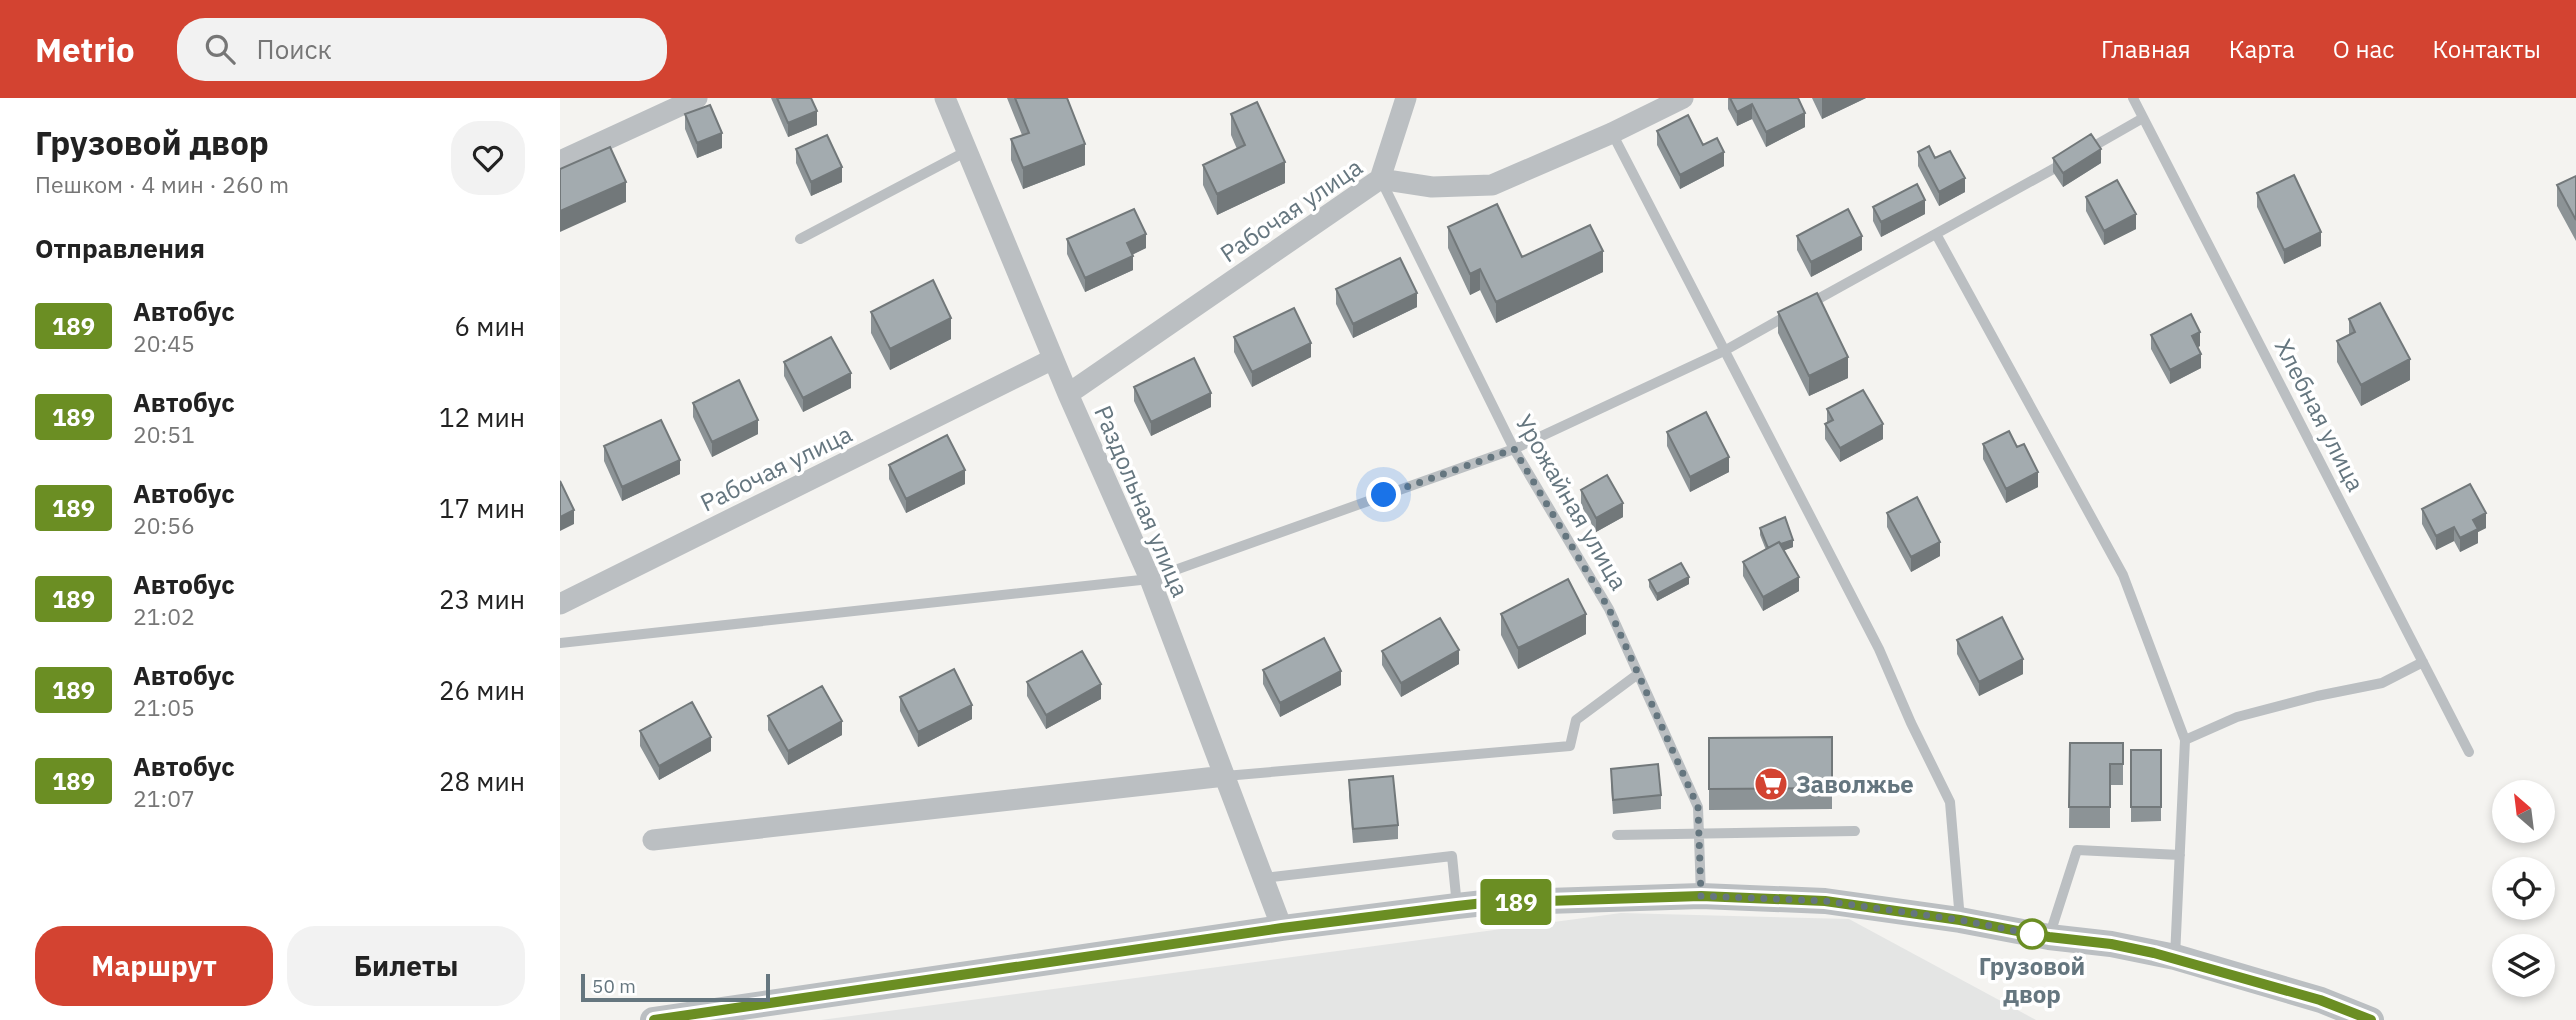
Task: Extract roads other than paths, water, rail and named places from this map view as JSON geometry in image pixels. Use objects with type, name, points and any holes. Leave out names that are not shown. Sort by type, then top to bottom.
[{"type":"street","points":[[560,161],[697,98]]},
{"type":"street","name":"Раздольная улица","points":[[945,98],[1068,394],[1150,579],[1282,928]]},
{"type":"street","points":[[1380,179],[1406,98]]},
{"type":"street","name":"Рабочая улица","points":[[1068,394],[1380,179],[1432,187],[1492,185],[1612,133],[1683,98]]},
{"type":"street","name":"Рабочая улица","points":[[560,604],[1054,359]]},
{"type":"street","points":[[653,840],[1224,776]]},
{"type":"street","points":[[653,1020],[1282,928],[1457,906],[1701,896],[1825,901],[1960,920],[2049,937],[2111,944],[2175,957],[2320,1000],[2371,1020]]},
{"type":"lane","name":"Хлебная улица","points":[[2133,98],[2469,752]]},
{"type":"lane","points":[[2082,152],[2143,118]]},
{"type":"lane","points":[[1612,133],[1880,649],[1911,723],[1950,802],[1960,920]]},
{"type":"lane","points":[[800,239],[967,151]]},
{"type":"lane","points":[[560,643],[1150,579],[1514,449],[1724,351],[2070,159]]},
{"type":"lane","name":"Урожайная улица","points":[[1380,179],[1514,449],[1609,609],[1698,807],[1701,896]]},
{"type":"lane","points":[[1936,234],[2123,575],[2185,740],[2175,957]]},
{"type":"lane","points":[[2185,740],[2237,717],[2317,696],[2382,683],[2423,662]]},
{"type":"lane","points":[[1224,776],[1570,746],[1576,720],[1638,674]]},
{"type":"lane","points":[[1618,835],[1855,831]]},
{"type":"lane","points":[[2049,937],[2077,850],[2180,855]]},
{"type":"lane","points":[[1264,878],[1452,856],[1457,906]]},
{"type":"place","name":"Заволжье","points":[[1771,784]]},
{"type":"place","name":"Грузовой двор","points":[[2032,934]]}]
